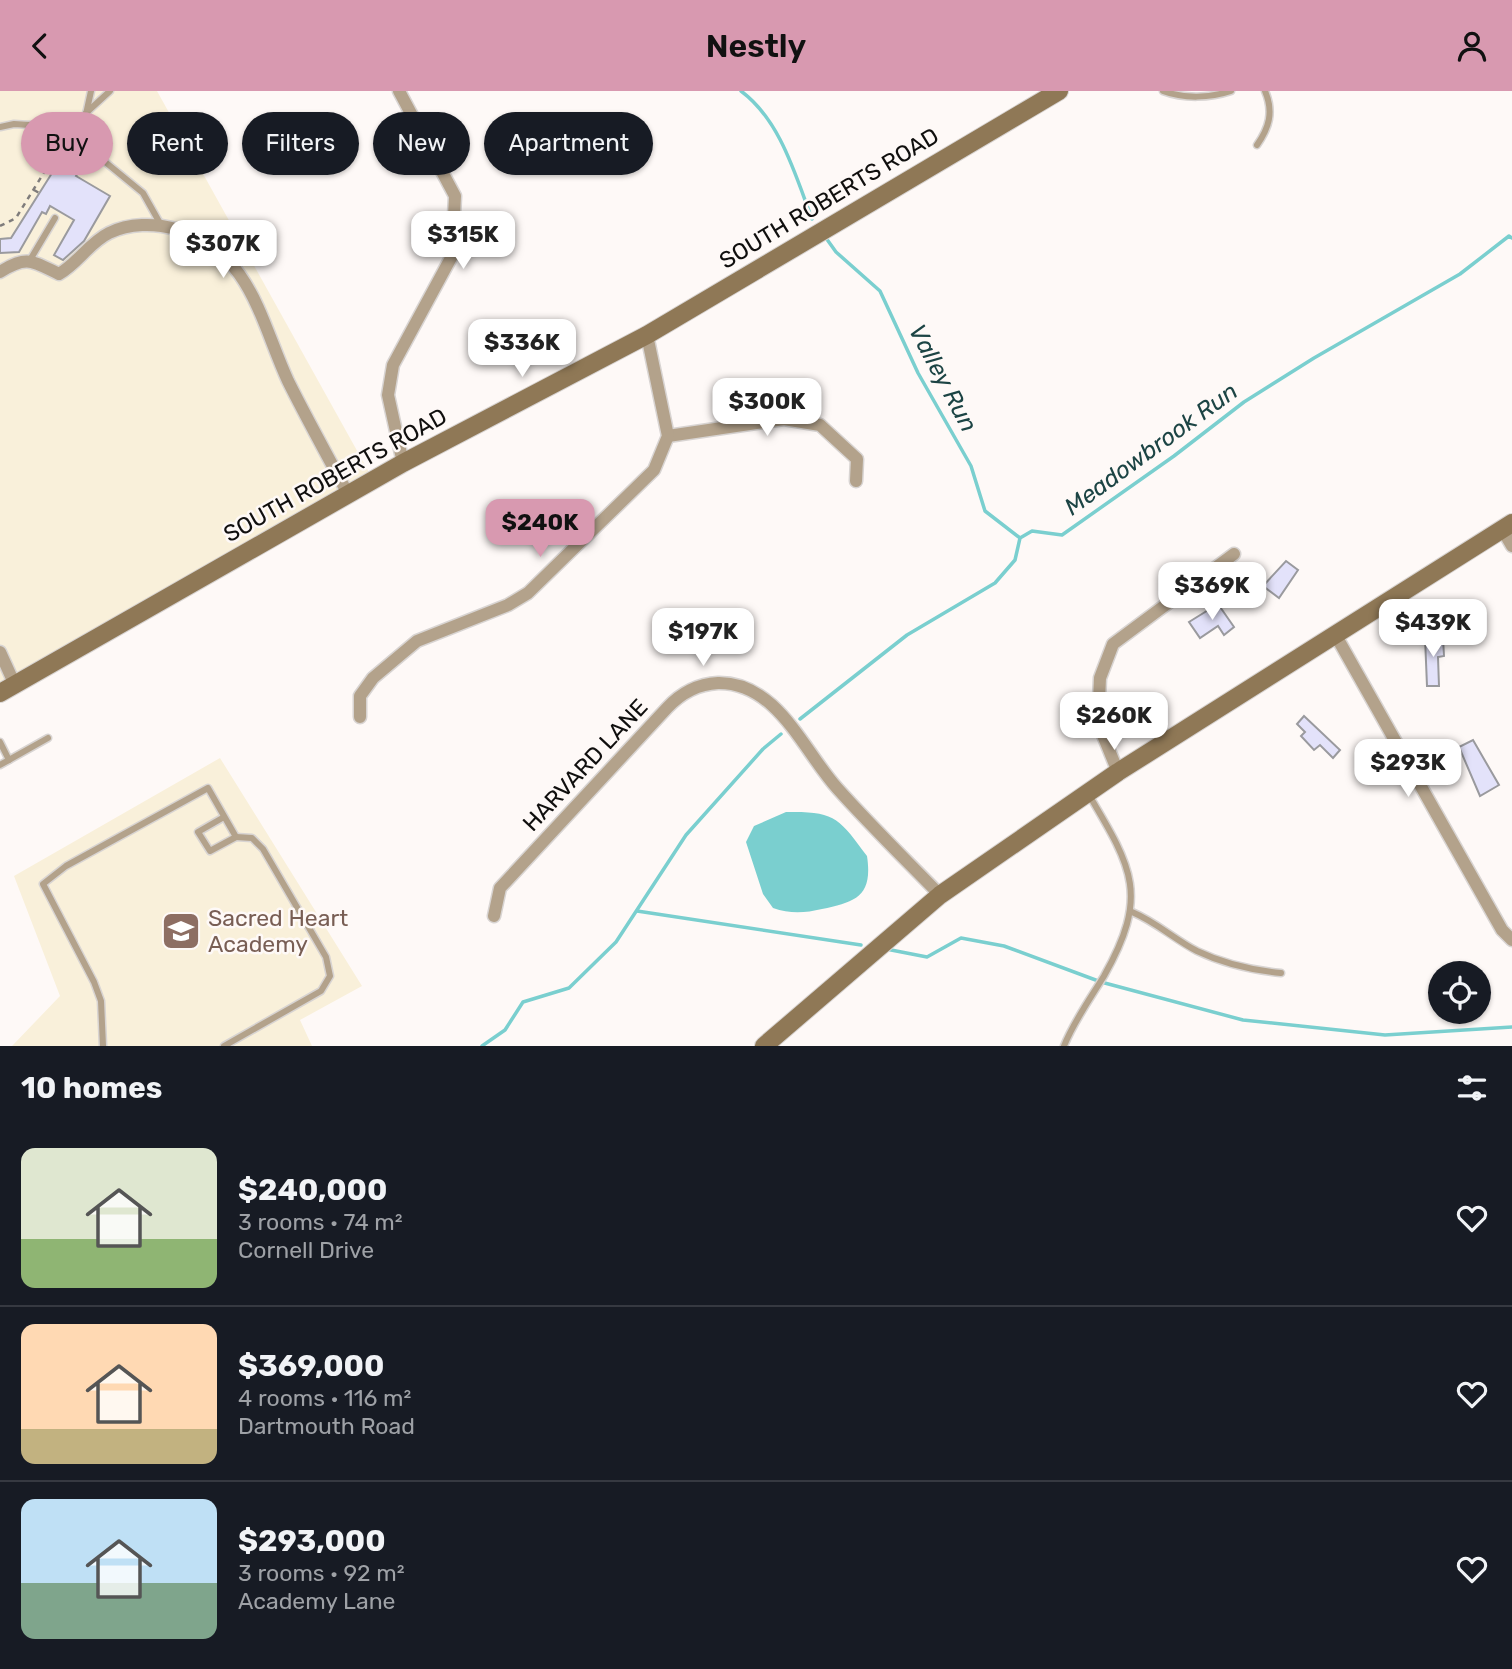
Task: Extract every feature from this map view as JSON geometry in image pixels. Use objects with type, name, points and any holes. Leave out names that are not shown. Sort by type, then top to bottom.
[{"type":"street","points":[[399,91],[455,196],[452,256],[393,365],[388,394],[403,463]]},
{"type":"street","name":"SOUTH ROBERTS ROAD","points":[[8,689],[403,463],[648,335],[1059,91]]},
{"type":"street","points":[[0,272],[19,260],[30,260],[59,274],[110,233],[139,225],[161,225],[189,233],[223,254],[239,272],[257,301],[290,384],[348,494]]},
{"type":"street","points":[[360,717],[360,696],[373,678],[418,641],[508,605],[528,593],[654,471],[667,436],[648,335]]},
{"type":"street","points":[[667,436],[784,419],[820,425],[857,459],[856,481]]},
{"type":"street","points":[[764,1046],[940,895],[1118,772],[1507,526],[1512,546]]},
{"type":"street","points":[[1118,772],[1098,723],[1100,678],[1113,644],[1234,554]]},
{"type":"street","points":[[1335,634],[1502,930],[1512,940]]},
{"type":"street","points":[[0,652],[8,689]]},
{"type":"street","name":"HARVARD LANE","points":[[494,916],[500,888],[667,708],[696,688],[720,683],[746,687],[772,704],[836,787],[940,895]]},
{"type":"lane","points":[[86,112],[91,91]]},
{"type":"lane","points":[[87,112],[110,91]]},
{"type":"lane","points":[[1163,91],[1193,96],[1216,96],[1231,91]]},
{"type":"lane","points":[[1257,145],[1265,133],[1271,115],[1265,91]]},
{"type":"lane","points":[[0,127],[21,124]]},
{"type":"lane","points":[[113,169],[143,193],[161,225]]},
{"type":"lane","points":[[30,260],[55,218]]},
{"type":"lane","points":[[0,765],[48,738]]},
{"type":"lane","points":[[0,742],[9,760]]},
{"type":"lane","points":[[103,1046],[102,1011],[94,982],[43,884],[66,866],[208,788],[236,837]]},
{"type":"lane","points":[[1064,1046],[1125,935],[1132,912],[1126,863],[1118,842],[1088,793]]},
{"type":"lane","points":[[224,1046],[321,991],[330,976],[326,957],[263,849],[252,838],[236,837],[210,851],[198,832],[225,817]]},
{"type":"lane","points":[[1132,912],[1154,921],[1196,950],[1243,969],[1281,973]]},
{"type":"path","points":[[0,226],[16,218],[43,175]]},
{"type":"path","points":[[34,190],[41,194]]},
{"type":"shaded area","points":[[0,91],[157,91],[169,112],[127,112],[127,175],[204,175],[370,474],[0,683]]},
{"type":"shaded area","name":"Sacred Heart Academy","points":[[220,758],[362,986],[300,1020],[312,1046],[12,1046],[60,996],[14,876]]},
{"type":"water","points":[[786,812],[826,815],[842,825],[867,856],[867,880],[860,895],[844,903],[810,911],[791,912],[773,908],[763,894],[746,842],[754,826]]},
{"type":"building","points":[[51,175],[77,175],[110,196],[84,241],[63,260],[54,255],[74,220],[50,206],[46,214],[42,212],[19,252],[0,253],[0,239],[11,238]]},
{"type":"building","points":[[1286,561],[1298,570],[1279,598],[1263,586]]},
{"type":"building","points":[[1218,604],[1234,627],[1224,635],[1218,626],[1200,638],[1189,622]]},
{"type":"building","points":[[1425,637],[1443,638],[1444,656],[1438,657],[1439,686],[1427,686]]},
{"type":"building","points":[[1304,716],[1340,750],[1333,758],[1320,745],[1314,750],[1301,736],[1305,732],[1297,724]]},
{"type":"building","points":[[1473,740],[1499,785],[1480,796],[1459,747]]},
{"type":"waterway","name":"Valley Run","points":[[741,91],[755,103],[776,132],[812,219]]},
{"type":"waterway","name":"Meadowbrook Run","points":[[800,719],[907,635],[995,583],[1015,560],[1020,538],[1032,531],[1062,535],[1174,456],[1244,402],[1314,358],[1460,274],[1509,236],[1512,238]]},
{"type":"waterway","name":"Valley Run","points":[[826,238],[836,252],[880,291],[918,373],[971,466],[985,511],[1020,538]]},
{"type":"waterway","name":"Meadowbrook Run","points":[[482,1046],[505,1030],[523,1002],[569,988],[616,942],[686,835],[763,749],[781,734]]},
{"type":"waterway","points":[[637,911],[861,945]]},
{"type":"waterway","points":[[886,949],[927,957],[961,938],[1004,946],[1101,982],[1243,1020],[1385,1035],[1512,1027]]},
{"type":"place","name":"Sacred Heart Academy","points":[[181,931]]}]
